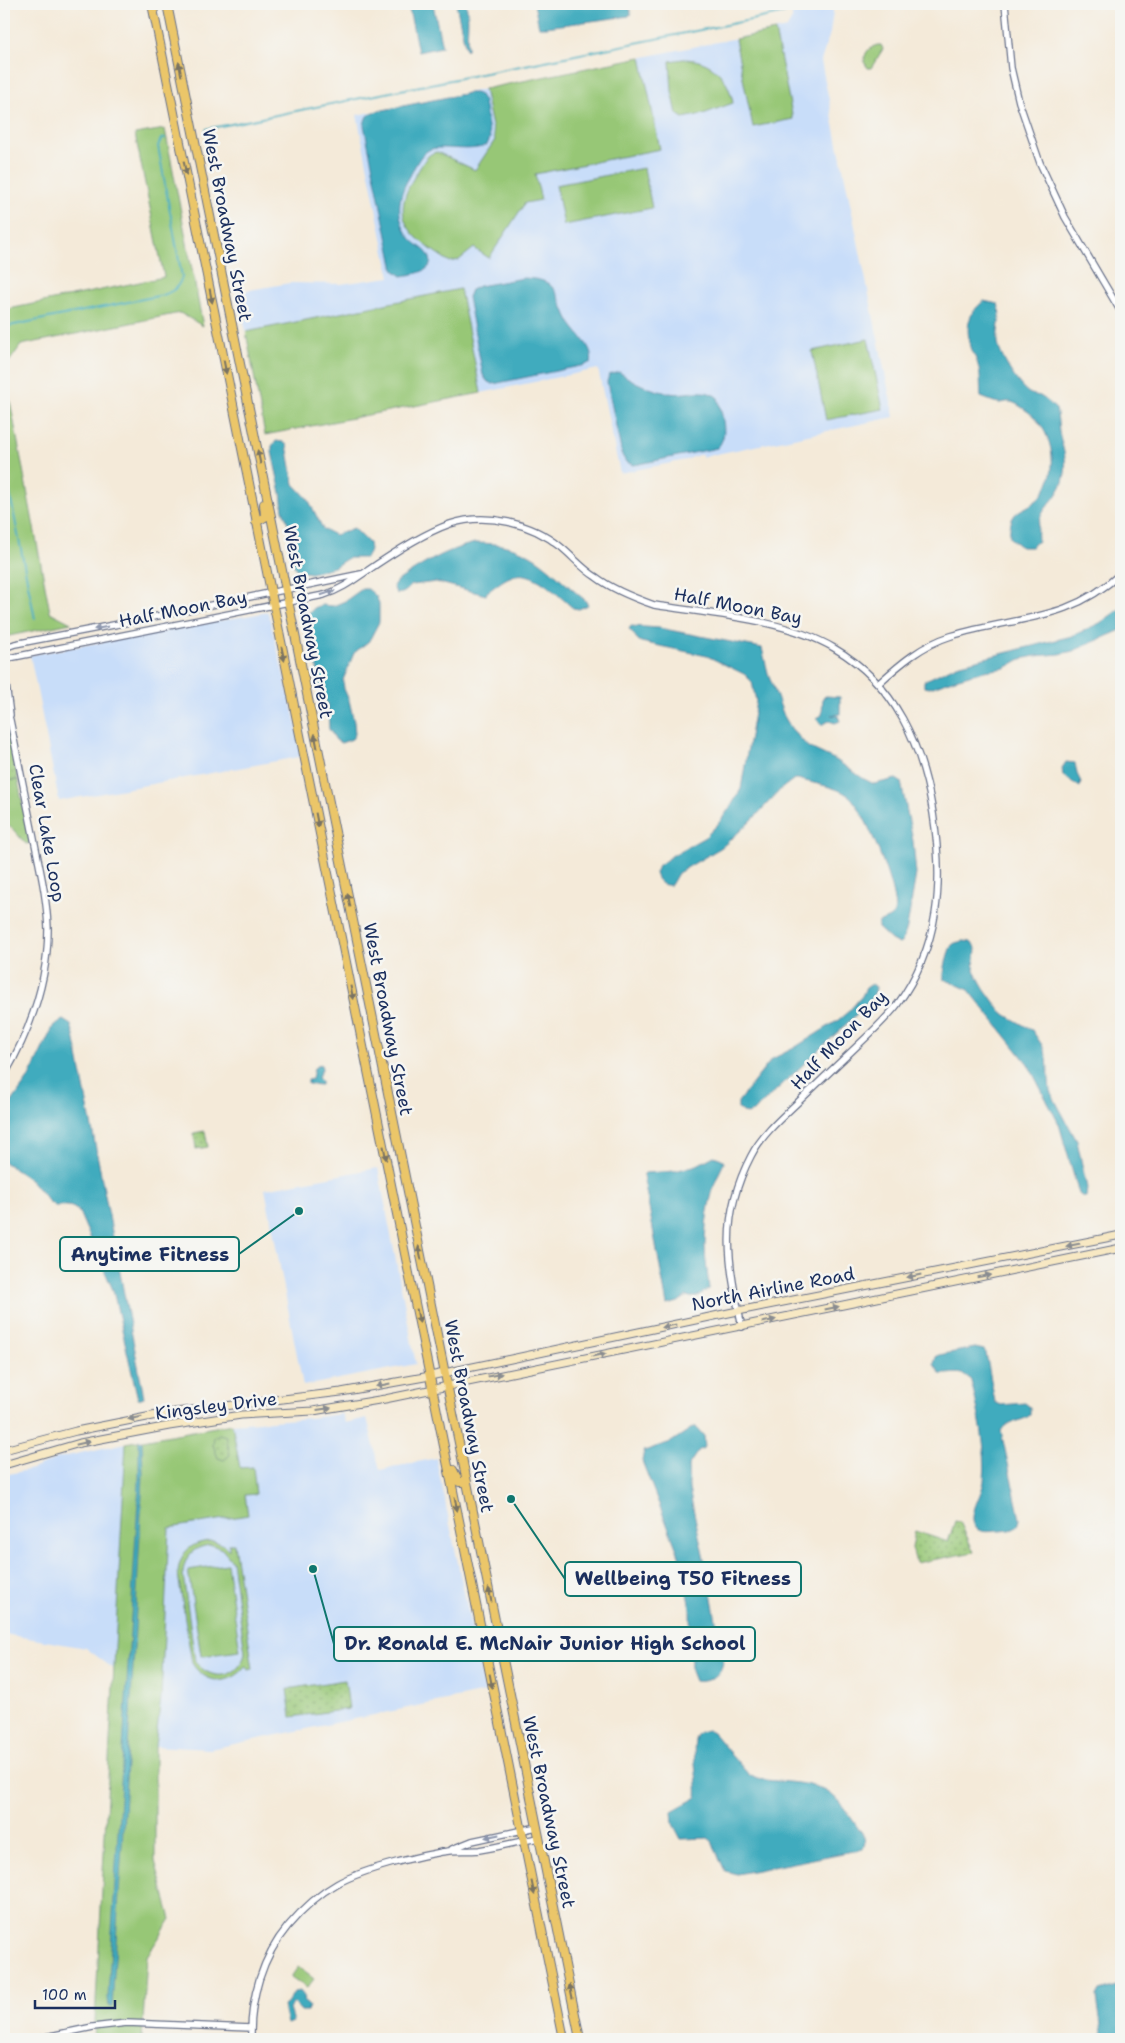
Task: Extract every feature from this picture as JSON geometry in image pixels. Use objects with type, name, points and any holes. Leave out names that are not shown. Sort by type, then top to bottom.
[{"type":"main road","name":"West Broadway Street","points":[[152,4],[564,2039]]},
{"type":"main road","name":"West Broadway Street","points":[[167,4],[580,2039]]},
{"type":"main road","points":[[256,522],[263,519],[266,514],[264,479]]},
{"type":"main road","name":"North Airline Road","points":[[430,1376],[738,1311],[1121,1236]]},
{"type":"main road","name":"North Airline Road","points":[[433,1388],[742,1327],[1121,1248]]},
{"type":"main road","points":[[618,1336],[622,1350]]},
{"type":"main road","name":"Kingsley Drive","points":[[4,1450],[116,1422],[167,1412],[341,1392],[430,1376]]},
{"type":"main road","name":"Kingsley Drive","points":[[4,1465],[36,1455],[119,1435],[241,1415],[306,1411],[343,1406],[433,1388]]},
{"type":"main road","points":[[240,1403],[241,1415]]},
{"type":"main road","points":[[116,1422],[119,1435]]},
{"type":"main road","points":[[32,1442],[36,1455]]},
{"type":"main road","points":[[444,1445],[456,1479],[462,1483],[467,1482]]},
{"type":"street","points":[[1005,4],[1011,68],[1019,102],[1040,163],[1065,217],[1121,312]]},
{"type":"street","name":"Half Moon Bay","points":[[4,659],[335,592],[422,538],[451,524],[480,520],[514,523],[547,538],[561,546],[595,577],[638,600],[654,605],[771,624],[806,634],[848,656],[878,684],[902,716],[914,740],[925,772],[938,849],[939,882],[935,917],[930,939],[920,964],[896,1005],[874,1030],[775,1124],[752,1154],[735,1195],[728,1234],[730,1269],[742,1327]]},
{"type":"street","name":"Half Moon Bay","points":[[4,648],[15,644],[363,573]]},
{"type":"street","points":[[878,684],[909,658],[932,644],[961,633],[1063,610],[1089,599],[1121,573]]},
{"type":"street","points":[[216,604],[218,617]]},
{"type":"street","name":"Clear Lake Loop","points":[[4,669],[10,706],[10,720]]},
{"type":"street","name":"Clear Lake Loop","points":[[4,703],[10,720],[43,882],[48,930],[40,990],[27,1032],[4,1076]]},
{"type":"street","points":[[252,2039],[251,2028],[257,1991],[276,1941],[302,1910],[330,1887],[362,1871],[450,1850],[472,1841],[536,1826]]},
{"type":"street","points":[[450,1850],[479,1850],[539,1838]]},
{"type":"street","points":[[36,2039],[92,2027],[127,2023],[251,2028]]},
{"type":"shaded area","points":[[792,4],[834,4],[830,33],[821,61],[894,417],[702,457],[702,455],[698,455],[686,460],[620,473],[598,369],[481,393],[460,289],[246,332],[238,292],[290,283],[341,284],[390,277],[357,115],[787,28],[792,19]]},
{"type":"shaded area","points":[[268,612],[304,756],[59,801],[30,655]]},
{"type":"shaded area","points":[[378,1168],[416,1364],[303,1386],[265,1189]]},
{"type":"shaded area","points":[[342,1414],[345,1423],[367,1418],[380,1470],[436,1458],[485,1692],[210,1749],[154,1746],[165,1610],[169,1528],[248,1515],[232,1424]]},
{"type":"shaded area","points":[[126,1443],[115,1670],[86,1648],[4,1634],[4,1475],[32,1469],[58,1458]]},
{"type":"green space","points":[[775,31],[793,119],[753,127],[735,39]]},
{"type":"green space","points":[[881,45],[883,49],[871,68],[868,68],[864,62],[866,53],[869,49]]},
{"type":"green space","points":[[641,57],[660,149],[535,174],[541,200],[525,203],[489,258],[474,248],[459,260],[450,262],[424,244],[407,225],[404,214],[404,202],[409,188],[431,154],[437,152],[475,170],[495,140],[484,89]]},
{"type":"green space","points":[[683,59],[702,62],[717,71],[731,93],[733,103],[703,114],[683,118],[677,114],[672,91],[670,61]]},
{"type":"green space","points":[[165,129],[203,326],[180,313],[21,345],[4,369],[4,310],[164,277],[135,134]]},
{"type":"green space","points":[[644,168],[652,208],[564,225],[556,185]]},
{"type":"green space","points":[[460,289],[481,393],[265,435],[246,332]]},
{"type":"green space","points":[[868,339],[883,409],[826,420],[812,351]]},
{"type":"green space","points":[[4,369],[50,612],[71,623],[4,637]]},
{"type":"green space","points":[[4,713],[6,719],[18,780],[4,780]]},
{"type":"green space","points":[[4,780],[18,780],[30,843],[26,844],[10,826],[4,828]]},
{"type":"green space","points":[[205,1131],[208,1147],[196,1149],[194,1133]]},
{"type":"green space","points":[[232,1424],[240,1468],[253,1467],[256,1494],[245,1495],[248,1515],[169,1528],[161,1698],[155,1746],[155,1861],[171,1919],[147,1956],[142,2039],[115,2039],[114,2036],[109,2039],[94,2039],[126,1443]]},
{"type":"green space","points":[[219,1434],[226,1436],[230,1455],[224,1460],[218,1458],[213,1445],[214,1437]]},
{"type":"green space","points":[[955,1521],[960,1522],[974,1552],[916,1563],[912,1548],[915,1531],[948,1542]]},
{"type":"green space","points":[[214,1541],[224,1545],[229,1550],[229,1544],[234,1544],[253,1669],[248,1670],[246,1666],[240,1673],[226,1680],[211,1679],[204,1676],[192,1663],[178,1574],[181,1560],[188,1549],[199,1543]],"holes":[[[212,1545],[222,1549],[232,1561],[245,1653],[237,1669],[231,1673],[216,1675],[201,1668],[195,1661],[183,1574],[185,1562],[195,1550]]]},
{"type":"green space","points":[[227,1564],[240,1651],[201,1656],[188,1570]]},
{"type":"green space","points":[[345,1680],[349,1709],[291,1717],[287,1689]]},
{"type":"green space","points":[[298,1967],[314,1979],[307,1988],[291,1977]]},
{"type":"water","points":[[408,4],[433,4],[442,47],[418,52]]},
{"type":"water","points":[[456,4],[466,4],[468,48],[466,50]]},
{"type":"water","points":[[534,4],[620,4],[630,9],[631,13],[629,16],[539,27]]},
{"type":"water","points":[[468,93],[480,95],[484,102],[490,138],[487,145],[480,148],[432,149],[424,153],[417,162],[402,192],[400,216],[402,224],[411,239],[428,254],[430,265],[418,273],[402,276],[394,270],[364,125],[366,118],[373,112]]},
{"type":"water","points":[[524,278],[543,281],[553,288],[560,299],[568,319],[587,345],[590,351],[591,362],[585,365],[493,384],[487,381],[483,375],[468,297],[471,290],[479,286]]},
{"type":"water","points":[[984,301],[998,304],[1000,314],[998,343],[1010,370],[1030,394],[1040,396],[1057,412],[1059,432],[1065,456],[1065,475],[1059,491],[1042,514],[1039,521],[1038,541],[1031,547],[1021,547],[1010,538],[1010,527],[1015,515],[1035,502],[1047,485],[1051,473],[1051,449],[1041,426],[1024,409],[1012,402],[999,403],[981,397],[979,369],[969,340],[968,327],[974,310]]},
{"type":"water","points":[[619,372],[637,383],[655,390],[675,394],[701,392],[713,394],[718,398],[724,424],[721,443],[717,448],[634,465],[626,462],[622,455],[607,382],[609,375]]},
{"type":"water","points":[[276,441],[287,445],[294,484],[308,499],[323,529],[335,535],[354,528],[369,543],[370,550],[366,558],[348,558],[334,567],[311,573],[296,569],[293,563],[292,534],[283,510],[272,452],[272,446]]},
{"type":"water","points":[[475,543],[495,544],[525,552],[548,567],[585,600],[588,605],[579,609],[573,608],[544,584],[527,575],[510,577],[487,592],[486,595],[436,582],[412,585],[403,593],[396,593],[393,586],[396,582],[443,554]]},
{"type":"water","points":[[362,589],[368,589],[376,596],[379,603],[379,622],[369,641],[354,653],[343,680],[354,722],[355,734],[352,739],[341,743],[336,740],[329,729],[328,706],[318,681],[316,653],[305,617],[314,608],[321,605],[333,606],[345,601]]},
{"type":"water","points":[[1121,608],[1121,630],[1073,651],[1021,659],[1005,668],[984,671],[930,688],[924,687],[924,681],[957,665],[1072,636],[1100,623]]},
{"type":"water","points":[[631,626],[659,628],[762,648],[768,673],[784,716],[791,728],[808,747],[836,760],[874,784],[896,779],[901,782],[913,841],[916,874],[907,928],[902,942],[899,944],[891,940],[878,928],[878,923],[889,918],[894,913],[892,889],[871,833],[855,803],[849,796],[838,790],[798,779],[794,779],[781,789],[751,821],[722,847],[678,873],[671,885],[665,885],[659,881],[655,873],[658,866],[705,837],[718,824],[741,789],[756,701],[752,682],[744,674],[707,656],[641,642],[629,629]]},
{"type":"water","points":[[823,697],[840,697],[840,714],[831,715],[838,716],[840,721],[835,723],[829,721],[821,725],[817,718],[822,715]]},
{"type":"water","points":[[1066,762],[1075,763],[1081,782],[1080,787],[1063,776],[1062,768]]},
{"type":"water","points":[[971,942],[976,948],[974,970],[999,1009],[1032,1030],[1042,1045],[1047,1058],[1050,1091],[1077,1141],[1087,1188],[1086,1197],[1079,1194],[1059,1124],[1028,1064],[969,990],[944,979],[950,948],[955,943]]},
{"type":"water","points":[[872,984],[876,987],[873,996],[859,1007],[856,1015],[753,1112],[747,1114],[738,1109],[738,1102],[772,1059],[794,1048],[837,1021],[849,1011],[862,996],[866,988]]},
{"type":"water","points":[[63,1020],[71,1025],[74,1035],[144,1397],[138,1399],[113,1290],[79,1212],[71,1207],[55,1206],[49,1202],[31,1180],[4,1162],[4,1113],[28,1079],[54,1025]]},
{"type":"water","points":[[321,1064],[322,1069],[318,1077],[321,1085],[308,1084],[308,1080],[312,1079],[314,1068]]},
{"type":"water","points":[[714,1156],[722,1159],[724,1163],[712,1192],[706,1225],[705,1251],[709,1289],[696,1297],[687,1296],[678,1302],[667,1305],[643,1175],[645,1173],[675,1171],[697,1165]]},
{"type":"water","points":[[975,1348],[984,1350],[986,1353],[995,1402],[1001,1405],[1025,1403],[1030,1407],[1030,1415],[1007,1425],[1001,1431],[1020,1519],[1017,1526],[1010,1530],[983,1531],[976,1528],[974,1524],[973,1513],[983,1486],[985,1469],[982,1431],[971,1381],[965,1375],[957,1373],[940,1374],[934,1364],[936,1357],[939,1355]]},
{"type":"water","points":[[695,1426],[704,1436],[705,1447],[698,1451],[688,1466],[689,1489],[711,1592],[723,1661],[717,1674],[705,1681],[695,1681],[691,1671],[690,1608],[679,1555],[642,1461],[644,1451],[671,1442]]},
{"type":"water","points":[[139,1440],[142,1441],[143,1475],[133,1666],[112,2007],[109,2007],[108,1998],[139,1484]]},
{"type":"water","points":[[707,1730],[713,1733],[749,1775],[757,1779],[815,1786],[832,1795],[845,1809],[862,1833],[865,1842],[863,1849],[737,1874],[725,1871],[712,1841],[708,1838],[681,1839],[673,1824],[672,1811],[697,1797],[694,1755],[695,1740],[699,1733]]},
{"type":"water","points":[[1121,1985],[1121,2039],[1103,2039],[1097,1997],[1100,1991]]},
{"type":"water","points":[[300,1991],[304,1996],[303,2001],[309,2006],[307,2011],[301,2011],[294,2003],[289,2009],[293,2022],[287,2024],[283,2006],[287,2004],[294,1992]]},
{"type":"waterway","points":[[206,129],[785,13]]},
{"type":"waterway","points":[[4,327],[163,295],[173,290],[179,284],[182,277],[158,146],[161,139],[165,138]]},
{"type":"waterway","points":[[4,465],[35,619]]},
{"type":"place","name":"Anytime Fitness","points":[[299,1211]]},
{"type":"place","name":"Wellbeing T50 Fitness","points":[[511,1499]]},
{"type":"place","name":"Dr. Ronald E. McNair Junior High School","points":[[313,1569]]}]
